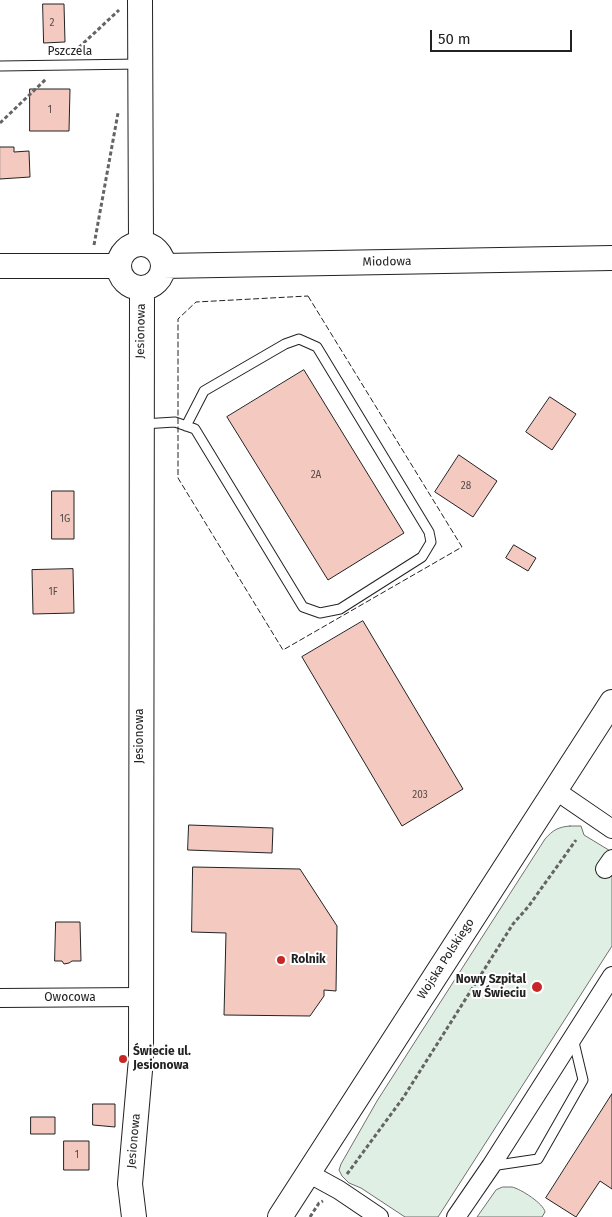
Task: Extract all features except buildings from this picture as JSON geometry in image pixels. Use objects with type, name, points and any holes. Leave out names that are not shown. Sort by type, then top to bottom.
[{"type":"street","points":[[140,0],[141,244]]},
{"type":"street","points":[[141,244],[149,246],[156,251],[161,258],[163,266],[157,282],[142,288],[126,282],[121,275],[119,266],[125,251],[132,246],[141,244]]},
{"type":"street","name":"Miodowa","points":[[163,266],[612,258]]},
{"type":"street","points":[[0,266],[119,266]]},
{"type":"street","name":"Jesionowa","points":[[136,1217],[130,1184],[141,1059],[140,425],[142,288]]},
{"type":"street","name":"Wojska Polskiego","points":[[280,1217],[612,702]]},
{"type":"street","points":[[555,790],[612,829]]},
{"type":"street","points":[[456,1217],[491,1166],[612,976]]},
{"type":"street","name":"Owocowa","points":[[0,998],[140,998]]},
{"type":"street","points":[[308,1172],[379,1217]]},
{"type":"lane","name":"Pszczela","points":[[0,66],[140,64]]},
{"type":"lane","points":[[140,425],[175,422],[186,426],[195,429],[304,607],[320,613],[340,609],[422,557],[431,542],[429,532],[318,347],[299,339],[284,344],[204,392],[186,426]]},
{"type":"lane","points":[[491,1166],[538,1159],[583,1080],[573,1038]]},
{"type":"path","points":[[90,266],[119,105]]},
{"type":"path","points":[[339,1190],[345,1176],[403,1098],[513,924],[528,907],[576,840]]},
{"type":"green space","points":[[570,826],[581,826],[584,835],[612,852],[612,946],[438,1217],[405,1217],[361,1188],[349,1183],[339,1170],[341,1164],[377,1101],[545,839],[556,830]]},
{"type":"green space","points":[[503,1187],[516,1188],[532,1197],[544,1209],[545,1212],[542,1217],[477,1217],[496,1190]]},
{"type":"fence","points":[[308,296],[462,547],[283,650],[178,478],[178,319],[196,302],[308,296]]},
{"type":"place","name":"Rolnik","points":[[281,960]]},
{"type":"place","name":"Nowy Szpital w Świeciu","points":[[537,987]]},
{"type":"place","name":"Świecie ul. Jesionowa","points":[[123,1059]]}]
